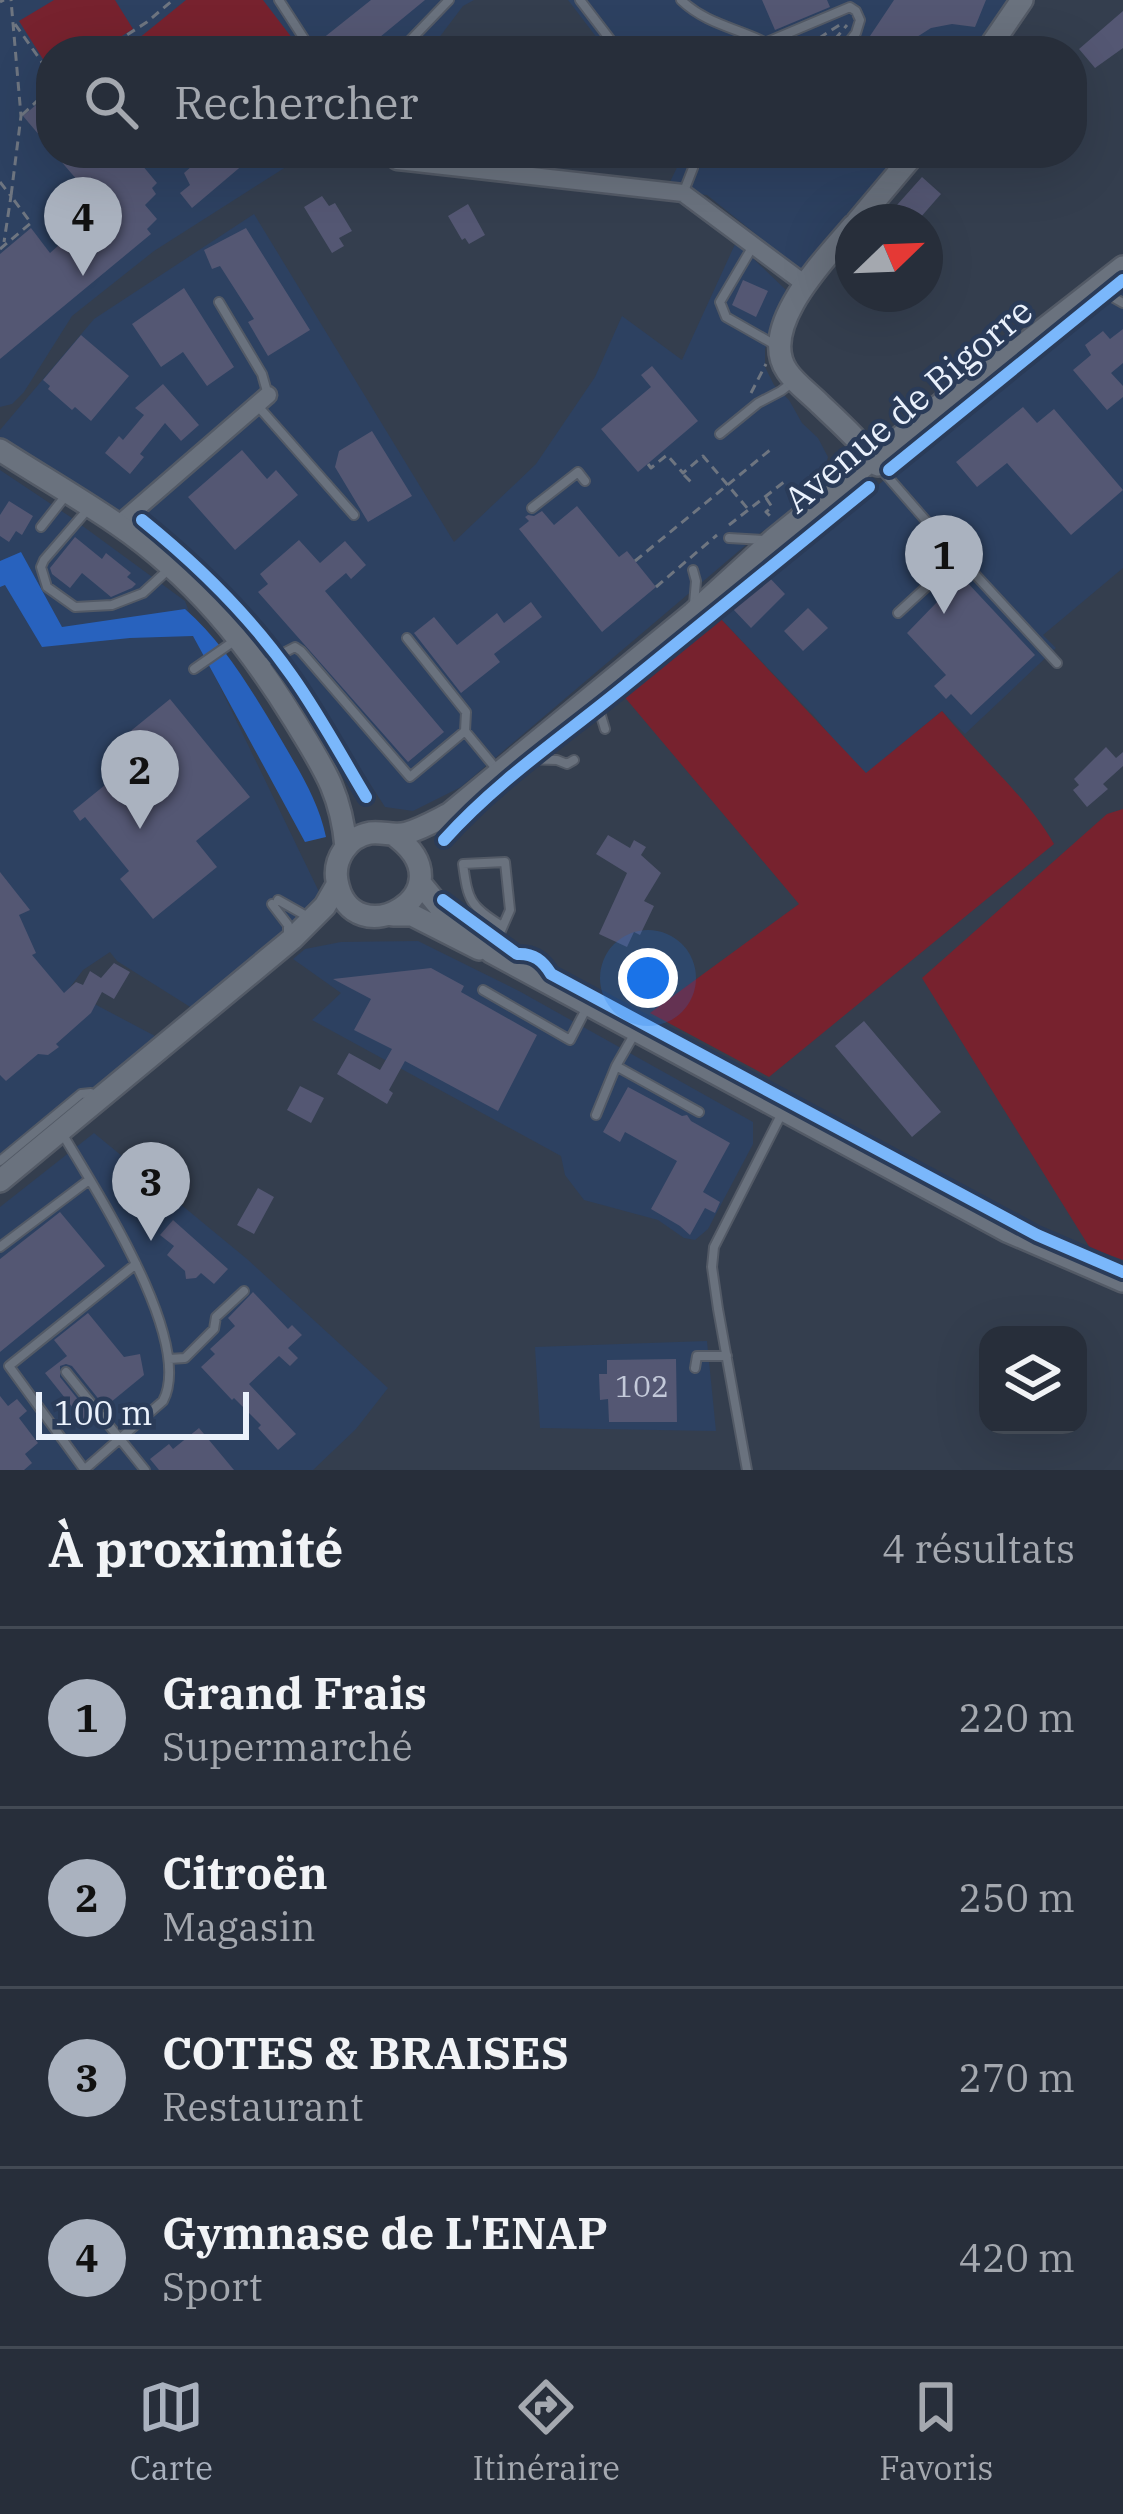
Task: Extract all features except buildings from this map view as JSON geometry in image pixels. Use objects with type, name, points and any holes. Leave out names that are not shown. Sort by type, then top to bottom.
[{"type":"main road","points":[[997,36],[1022,0]]},
{"type":"main road","points":[[872,204],[902,168]]},
{"type":"main road","points":[[835,248],[805,284],[774,354],[874,473]]},
{"type":"main road","name":"Avenue de Bigorre","points":[[729,583],[809,529],[813,517],[1018,358],[1123,267]]},
{"type":"main road","name":"Avenue de Bigorre","points":[[393,835],[449,814],[729,583],[773,539],[874,473],[933,418],[939,406],[999,357],[1018,358]]},
{"type":"main road","points":[[2,455],[118,525],[171,567],[260,665],[358,818],[408,845],[416,856],[420,877],[439,906],[491,952]]},
{"type":"main road","points":[[334,786],[346,848]]},
{"type":"main road","name":"Avenue de Bigorre","points":[[420,877],[424,854],[449,814]]},
{"type":"main road","points":[[358,912],[337,885],[336,872],[346,848],[372,833],[393,835]]},
{"type":"main road","points":[[393,915],[405,908],[420,877]]},
{"type":"main road","points":[[0,1181],[286,944],[325,906],[337,885]]},
{"type":"main road","points":[[286,944],[345,913],[412,915],[491,952],[1007,1231],[1123,1281]]},
{"type":"street","points":[[460,168],[683,193],[805,284]]},
{"type":"street","points":[[118,525],[263,400]]},
{"type":"lane","points":[[280,0],[303,36]]},
{"type":"lane","points":[[414,36],[449,0]]},
{"type":"lane","points":[[580,0],[607,36]]},
{"type":"lane","points":[[680,0],[709,21],[757,36]]},
{"type":"lane","points":[[781,36],[850,7],[860,20],[854,36]]},
{"type":"lane","points":[[683,193],[693,168]]},
{"type":"lane","points":[[754,244],[720,302],[722,313],[774,354]]},
{"type":"lane","points":[[1102,283],[1107,294],[1123,303]]},
{"type":"lane","points":[[219,302],[262,374],[263,400],[354,515]]},
{"type":"lane","points":[[721,434],[795,380]]},
{"type":"lane","points":[[532,508],[578,472],[585,481]]},
{"type":"lane","points":[[874,473],[1058,663]]},
{"type":"lane","points":[[41,527],[68,493]]},
{"type":"lane","points":[[90,507],[44,560],[41,567],[47,587],[75,607],[112,605],[143,593],[171,567]]},
{"type":"lane","points":[[898,613],[934,580],[911,554],[935,531]]},
{"type":"lane","points":[[729,538],[773,539]]},
{"type":"lane","points":[[693,570],[693,613]]},
{"type":"lane","points":[[194,669],[238,638]]},
{"type":"lane","points":[[260,665],[287,649],[301,651],[410,777],[465,731],[466,712],[406,638]]},
{"type":"lane","points":[[595,695],[605,728]]},
{"type":"lane","points":[[465,731],[507,765],[574,760]]},
{"type":"lane","points":[[491,952],[510,910],[505,862],[463,864],[467,896],[475,909],[502,926]]},
{"type":"lane","points":[[286,944],[289,932],[275,902],[311,919]]},
{"type":"lane","points":[[483,990],[569,1040],[588,1005]]},
{"type":"lane","points":[[596,1115],[636,1031]]},
{"type":"lane","points":[[616,1066],[699,1112]]},
{"type":"lane","points":[[0,1161],[82,1094],[92,1093],[101,1100]]},
{"type":"lane","points":[[747,1470],[712,1267],[713,1247],[783,1112]]},
{"type":"lane","points":[[61,1132],[136,1264],[169,1359],[169,1390],[163,1401],[84,1469],[4,1369],[136,1264]]},
{"type":"lane","points":[[0,1247],[89,1180]]},
{"type":"lane","points":[[169,1359],[185,1358],[214,1329],[216,1317],[244,1291]]},
{"type":"lane","points":[[695,1368],[697,1356],[727,1356]]},
{"type":"lane","points":[[66,1372],[145,1470]]},
{"type":"path","points":[[125,36],[173,0]]},
{"type":"path","points":[[5,1],[36,54]]},
{"type":"path","points":[[822,36],[855,10]]},
{"type":"path","points":[[2,248],[20,116],[14,22]]},
{"type":"path","points":[[20,116],[36,102]]},
{"type":"path","points":[[0,182],[31,223],[2,248]]},
{"type":"path","points":[[742,417],[774,354]]},
{"type":"path","points":[[914,450],[1018,358]]},
{"type":"path","points":[[635,561],[770,449]]},
{"type":"path","points":[[648,464],[651,468],[668,455],[692,483]]},
{"type":"path","points":[[683,473],[703,456],[748,509]]},
{"type":"path","points":[[765,496],[772,507],[766,512]]},
{"type":"shaded area","points":[[0,0],[474,0],[463,6],[440,36],[36,36],[36,168],[284,168],[154,251],[72,316],[24,392],[12,404],[0,407]]},
{"type":"shaded area","points":[[54,0],[115,0],[133,29],[122,36],[36,36],[36,48],[19,21]]},
{"type":"shaded area","points":[[186,0],[263,0],[291,36],[142,36]]},
{"type":"shaded area","points":[[568,0],[1012,0],[987,36],[596,36]]},
{"type":"shaded area","points":[[677,168],[892,168],[862,204],[835,204],[835,236],[804,273],[707,195],[683,193],[669,184]]},
{"type":"shaded area","points":[[254,214],[454,542],[536,464],[595,377],[622,316],[682,360],[736,242],[786,290],[765,349],[765,367],[828,457],[820,487],[461,787],[413,811],[385,807],[279,643],[257,619],[238,638],[171,567],[0,450],[0,430],[94,319]]},
{"type":"shaded area","points":[[1123,285],[1123,568],[1043,635],[1056,648],[965,734],[942,711],[866,774],[718,616]]},
{"type":"shaded area","points":[[0,470],[185,601],[207,660],[323,900],[195,1010],[110,952],[83,970],[68,990],[155,1036],[111,1079],[0,1168]]},
{"type":"shaded area","points":[[718,616],[866,773],[942,711],[1029,808],[1054,844],[769,1077],[650,1013],[799,904],[622,694]]},
{"type":"shaded area","points":[[1123,809],[1123,1260],[1090,1248],[922,978],[1107,814]]},
{"type":"shaded area","points":[[418,941],[519,991],[753,1122],[753,1144],[708,1229],[695,1240],[684,1238],[658,1220],[584,1200],[565,1175],[561,1156],[312,1020],[341,993],[293,959],[305,949],[341,942]]},
{"type":"shaded area","points":[[94,1133],[247,1259],[388,1388],[356,1429],[313,1470],[0,1470],[0,1207]]},
{"type":"shaded area","points":[[707,1341],[716,1431],[540,1428],[535,1347]]},
{"type":"water","points":[[21,552],[62,627],[185,609],[225,653],[259,702],[307,785],[326,837],[305,842],[193,636],[42,647],[5,585],[0,587],[0,561]]},
{"type":"cycle path","points":[[889,470],[1123,280]]},
{"type":"cycle path","points":[[444,840],[509,778],[869,487]]},
{"type":"cycle path","points":[[142,520],[203,574],[276,654],[366,797]]},
{"type":"cycle path","points":[[443,900],[517,954],[537,959],[551,974],[1037,1235],[1123,1272]]},
{"type":"place","name":"Gymnase de L'ENAP","points":[[83,276]]},
{"type":"place","name":"Grand Frais","points":[[944,614]]},
{"type":"place","name":"Citroën","points":[[140,829]]},
{"type":"place","name":"COTES & BRAISES","points":[[151,1241]]}]
